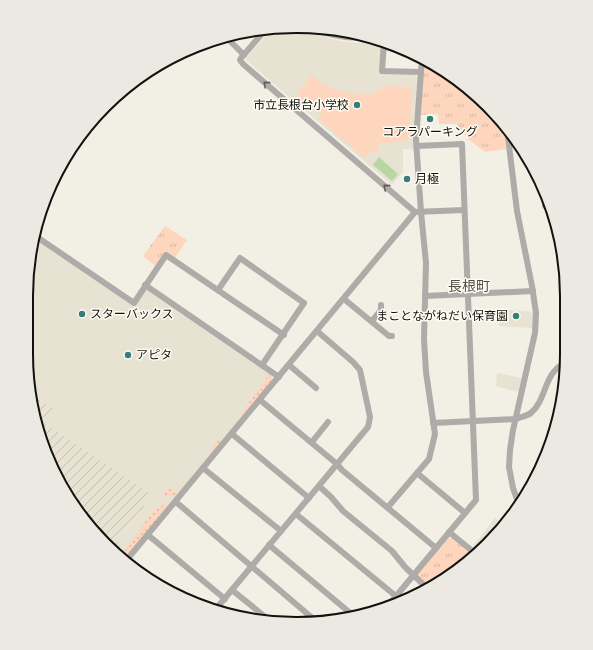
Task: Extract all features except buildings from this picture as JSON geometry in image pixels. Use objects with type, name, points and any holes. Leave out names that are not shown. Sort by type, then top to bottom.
[{"type":"street","points":[[261,35],[240,60],[243,64],[418,212],[464,210]]},
{"type":"street","points":[[230,41],[244,55]]},
{"type":"street","points":[[384,48],[382,71],[421,72]]},
{"type":"street","points":[[388,508],[429,459],[434,434],[426,372],[424,339],[426,263],[418,212],[417,146],[422,65]]},
{"type":"street","points":[[509,141],[517,211],[536,312],[535,332],[510,450],[510,467],[513,488],[517,499]]},
{"type":"street","points":[[296,514],[396,596],[476,500],[462,144],[417,146]]},
{"type":"street","points":[[130,558],[317,331],[418,212]]},
{"type":"street","points":[[39,239],[134,303],[166,255],[284,335]]},
{"type":"street","points":[[218,290],[240,258],[304,303],[284,335],[262,365]]},
{"type":"street","points":[[145,285],[279,377]]},
{"type":"street","points":[[425,296],[533,291]]},
{"type":"street","points":[[344,299],[389,336],[392,336]]},
{"type":"street","points":[[372,322],[381,310],[381,305]]},
{"type":"street","points":[[219,605],[368,427],[370,417],[360,370],[353,362],[317,331]]},
{"type":"street","points":[[289,365],[316,388]]},
{"type":"street","points":[[433,423],[516,419],[530,413],[536,406],[553,371],[559,366]]},
{"type":"street","points":[[260,400],[312,442],[342,470],[436,548]]},
{"type":"street","points":[[312,442],[328,422]]},
{"type":"street","points":[[232,434],[309,498]]},
{"type":"street","points":[[203,468],[281,531]]},
{"type":"street","points":[[417,473],[465,513]]},
{"type":"street","points":[[319,486],[344,511],[392,551],[405,567],[423,585]]},
{"type":"street","points":[[176,502],[310,616]]},
{"type":"street","points":[[449,532],[472,550]]},
{"type":"street","points":[[148,535],[224,599]]},
{"type":"street","points":[[269,546],[349,612]]},
{"type":"street","points":[[232,590],[263,615]]},
{"type":"shaded area","name":"市立長根台小学校","points":[[296,33],[319,34],[340,41],[355,43],[365,42],[382,47],[380,73],[415,74],[418,77],[414,151],[411,149],[403,149],[403,172],[392,185],[247,61],[246,58],[266,35]]},
{"type":"shaded area","points":[[379,157],[398,174],[392,181],[373,165]]},
{"type":"shaded area","points":[[39,242],[134,307],[144,291],[148,291],[272,376],[273,381],[127,556],[116,545],[152,495],[45,423],[53,409],[37,398],[35,388],[33,354],[33,296],[35,262]]},
{"type":"shaded area","name":"まことながねだい保育園","points":[[499,309],[534,312],[533,328],[499,326]]},
{"type":"shaded area","points":[[497,373],[522,378],[519,392],[496,386]]},
{"type":"shaded area","points":[[37,397],[54,409],[45,423],[152,495],[116,545],[87,514],[68,485],[47,438]]},
{"type":"shaded area","points":[[495,518],[499,522],[475,548],[473,546]]},
{"type":"green space","points":[[424,66],[457,87],[483,110],[505,135],[506,149],[485,152],[468,139],[457,124],[439,124],[438,114],[421,115]]},
{"type":"green space","points":[[312,75],[325,86],[328,85],[333,89],[348,93],[369,95],[386,86],[412,88],[409,137],[404,141],[393,141],[393,144],[378,143],[379,151],[371,151],[365,158],[318,119],[321,114],[297,94]]},
{"type":"green space","points":[[165,226],[187,240],[175,258],[165,251],[155,266],[143,256]]},
{"type":"green space","points":[[269,374],[272,376],[273,381],[202,466],[219,439],[222,440],[241,417],[240,416]]},
{"type":"green space","points":[[169,487],[178,494],[177,496],[163,496]]},
{"type":"green space","points":[[166,504],[170,504],[127,556],[123,552],[154,510]]},
{"type":"green space","points":[[448,538],[452,538],[470,552],[443,573],[425,584],[417,575]]},
{"type":"place","name":"市立長根台小学校","points":[[357,105]]},
{"type":"place","name":"コアラパーキング","points":[[430,119]]},
{"type":"place","name":"月極","points":[[407,179]]},
{"type":"place","name":"スターバックス","points":[[82,314]]},
{"type":"place","name":"まことながねだい保育園","points":[[516,316]]},
{"type":"place","name":"アピタ","points":[[128,355]]},
{"type":"district","name":"長根町","points":[[469,286]]}]
